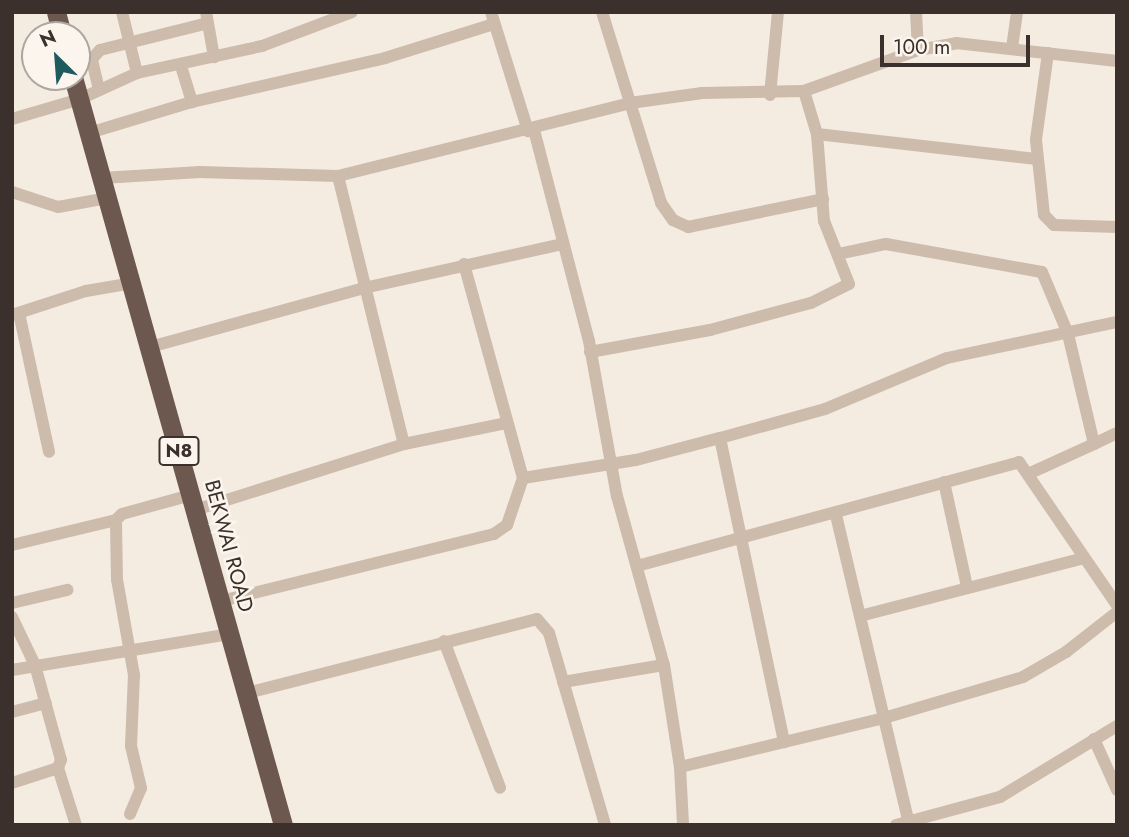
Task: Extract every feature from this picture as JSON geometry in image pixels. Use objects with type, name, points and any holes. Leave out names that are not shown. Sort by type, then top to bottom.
[{"type":"highway","name":"BEKWAI ROAD","points":[[77,91],[283,825]]},
{"type":"street","points":[[122,12],[137,73]]},
{"type":"street","points":[[12,119],[80,99],[137,73],[181,66],[262,46],[328,16],[352,12]]},
{"type":"street","points":[[602,12],[661,203],[673,220],[688,227],[823,200]]},
{"type":"street","points":[[770,95],[778,12]]},
{"type":"street","points":[[916,12],[918,50]]},
{"type":"street","points":[[1012,48],[1017,12]]},
{"type":"street","points":[[99,90],[94,54],[207,18],[214,57]]},
{"type":"street","points":[[89,134],[192,102],[385,58],[492,18],[531,130],[590,352],[610,465],[664,665],[680,767],[683,825]]},
{"type":"street","points":[[102,178],[200,172],[338,176],[631,103],[702,93],[770,95],[804,90],[918,50],[957,43],[1117,61]]},
{"type":"street","points":[[1048,53],[1038,101],[1035,159],[1048,221],[1117,227]]},
{"type":"street","points":[[181,66],[192,102]]},
{"type":"street","points":[[590,352],[710,330],[821,299],[849,284],[824,221],[817,134],[804,90]]},
{"type":"street","points":[[817,134],[1035,159]]},
{"type":"street","points":[[338,176],[404,444]]},
{"type":"street","points":[[12,192],[58,207],[108,198]]},
{"type":"street","points":[[150,346],[364,288],[563,244]]},
{"type":"street","points":[[838,254],[886,244],[1032,268],[1049,282],[1068,334],[1094,444]]},
{"type":"street","points":[[221,601],[494,534],[506,525],[523,478],[464,264]]},
{"type":"street","points":[[48,453],[15,314],[86,291],[133,283]]},
{"type":"street","points":[[523,478],[610,465],[720,438],[825,409],[947,358],[1117,322]]},
{"type":"street","points":[[12,545],[193,503],[404,444],[506,423]]},
{"type":"street","points":[[1030,473],[1117,433]]},
{"type":"street","points":[[720,438],[784,742]]},
{"type":"street","points":[[637,566],[836,515],[1010,462],[1019,462],[1030,473],[1117,605]]},
{"type":"street","points":[[944,482],[967,587]]},
{"type":"street","points":[[836,515],[884,718],[905,824],[1000,797],[1117,726]]},
{"type":"street","points":[[116,520],[117,580],[134,675],[131,746],[141,788],[130,814]]},
{"type":"street","points":[[860,616],[1084,558]]},
{"type":"street","points":[[12,603],[67,590]]},
{"type":"street","points":[[680,767],[884,718],[1023,677],[1066,652],[1117,612]]},
{"type":"street","points":[[12,617],[35,665],[61,760],[58,768],[76,825]]},
{"type":"street","points":[[247,693],[444,641],[537,620],[549,633],[605,825]]},
{"type":"street","points":[[12,670],[130,648],[229,634]]},
{"type":"street","points":[[444,641],[500,788]]},
{"type":"street","points":[[563,682],[664,665]]},
{"type":"street","points":[[12,712],[46,703]]},
{"type":"street","points":[[1094,739],[1117,790]]},
{"type":"street","points":[[12,783],[58,768]]}]
